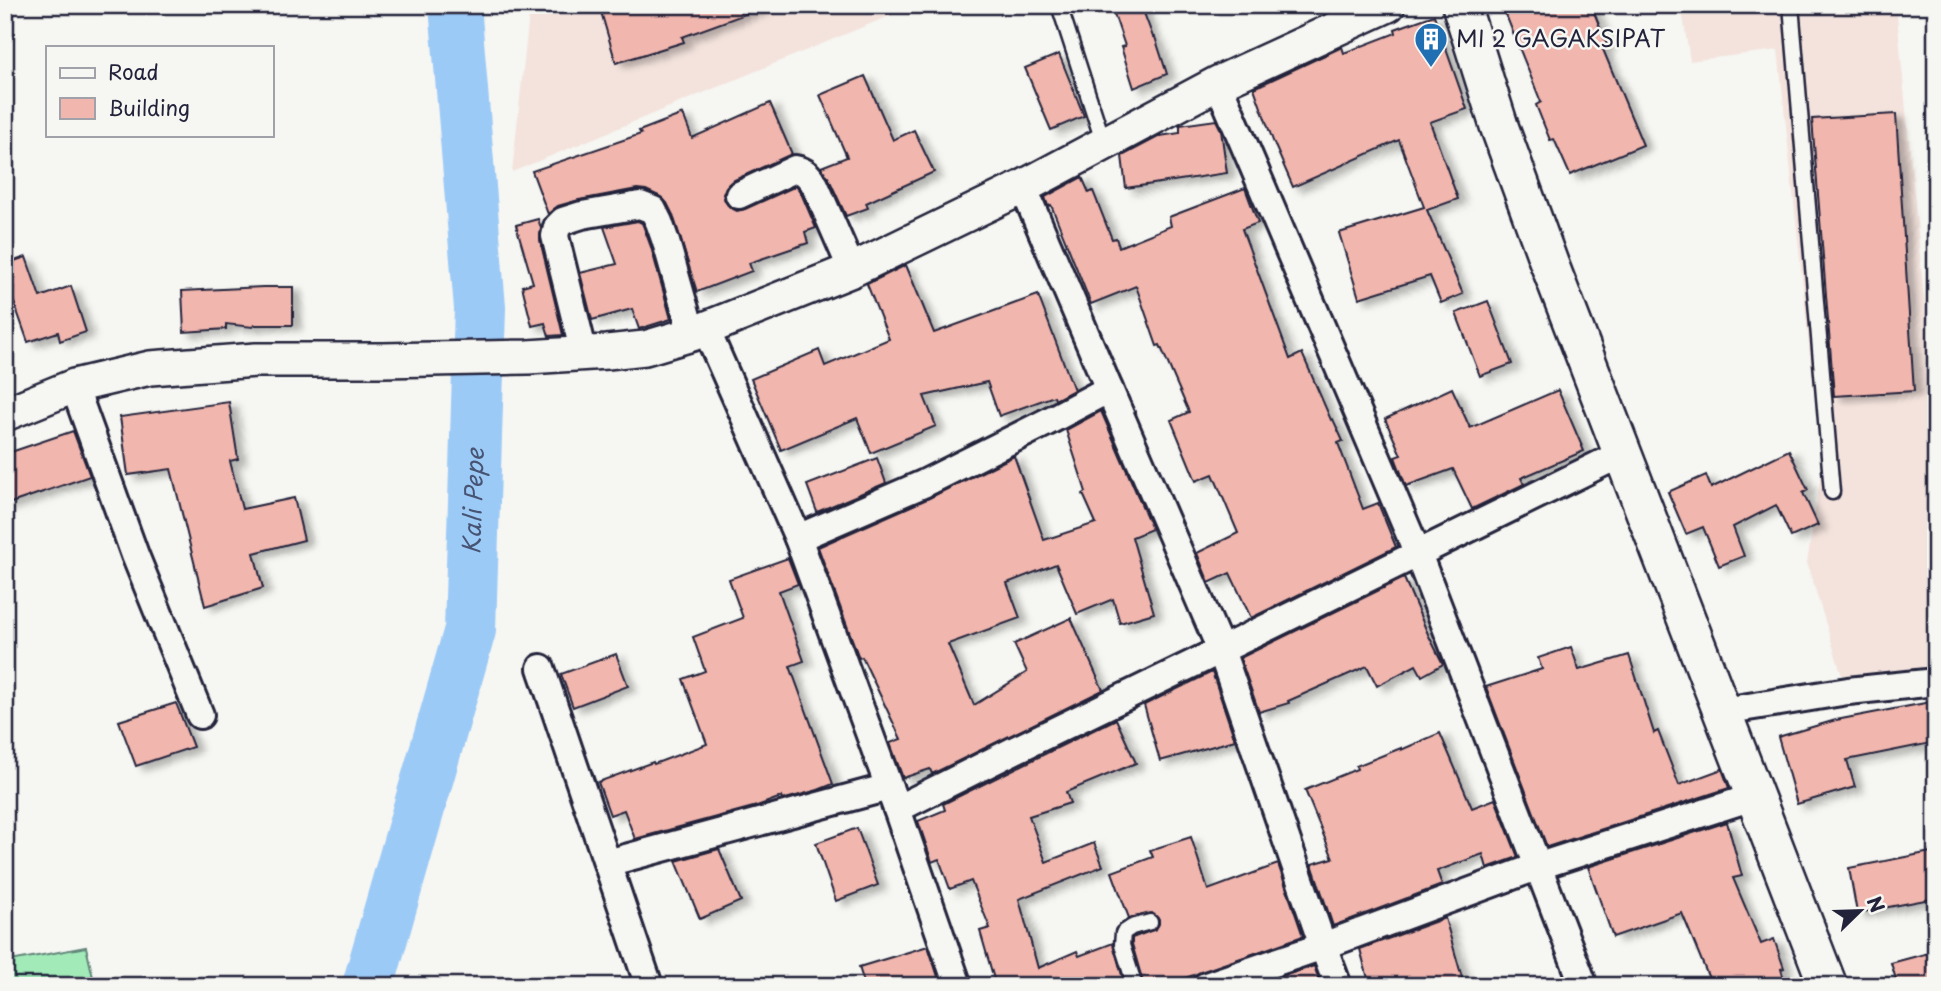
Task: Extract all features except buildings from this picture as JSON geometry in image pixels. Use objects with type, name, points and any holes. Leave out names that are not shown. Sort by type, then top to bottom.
[{"type":"main road","points":[[1461,5],[1499,126],[1540,238],[1828,986]]},
{"type":"street","points":[[5,414],[74,386],[150,368],[256,360],[528,357],[645,348],[698,331],[852,270],[1023,187],[1218,83],[1388,5]]},
{"type":"street","points":[[1218,83],[1418,554],[1584,986]]},
{"type":"street","points":[[739,195],[795,169],[802,170],[815,185],[852,270]]},
{"type":"street","points":[[1023,187],[1222,650],[1338,986]]},
{"type":"street","points":[[584,354],[555,236],[557,228],[562,221],[582,215],[640,205],[653,210],[698,331],[798,538],[958,986]]},
{"type":"street","points":[[74,386],[135,555],[200,715]]},
{"type":"street","points":[[798,538],[923,484],[1108,389]]},
{"type":"street","points":[[607,863],[893,798],[1013,751],[1623,453]]},
{"type":"street","points":[[541,668],[649,986]]},
{"type":"street","points":[[1723,711],[1848,691],[1936,682]]},
{"type":"street","points":[[1206,986],[1539,866],[1756,796]]},
{"type":"lane","points":[[1059,5],[1104,144]]},
{"type":"lane","points":[[1791,5],[1832,492]]},
{"type":"lane","points":[[1135,986],[1122,945],[1123,933],[1150,922]]},
{"type":"shaded area","points":[[530,5],[916,5],[512,172]]},
{"type":"shaded area","points":[[1681,5],[1896,5],[1936,423],[1936,676],[1846,689],[1807,563],[1822,468],[1778,50],[1690,61]]},
{"type":"green space","points":[[86,947],[95,986],[5,986],[5,962]]},
{"type":"waterway","name":"Kali Pepe","points":[[368,986],[470,630],[480,308],[455,5]]},
{"type":"place","name":"MI 2 GAGAKSIPAT","points":[[1431,69]]}]
